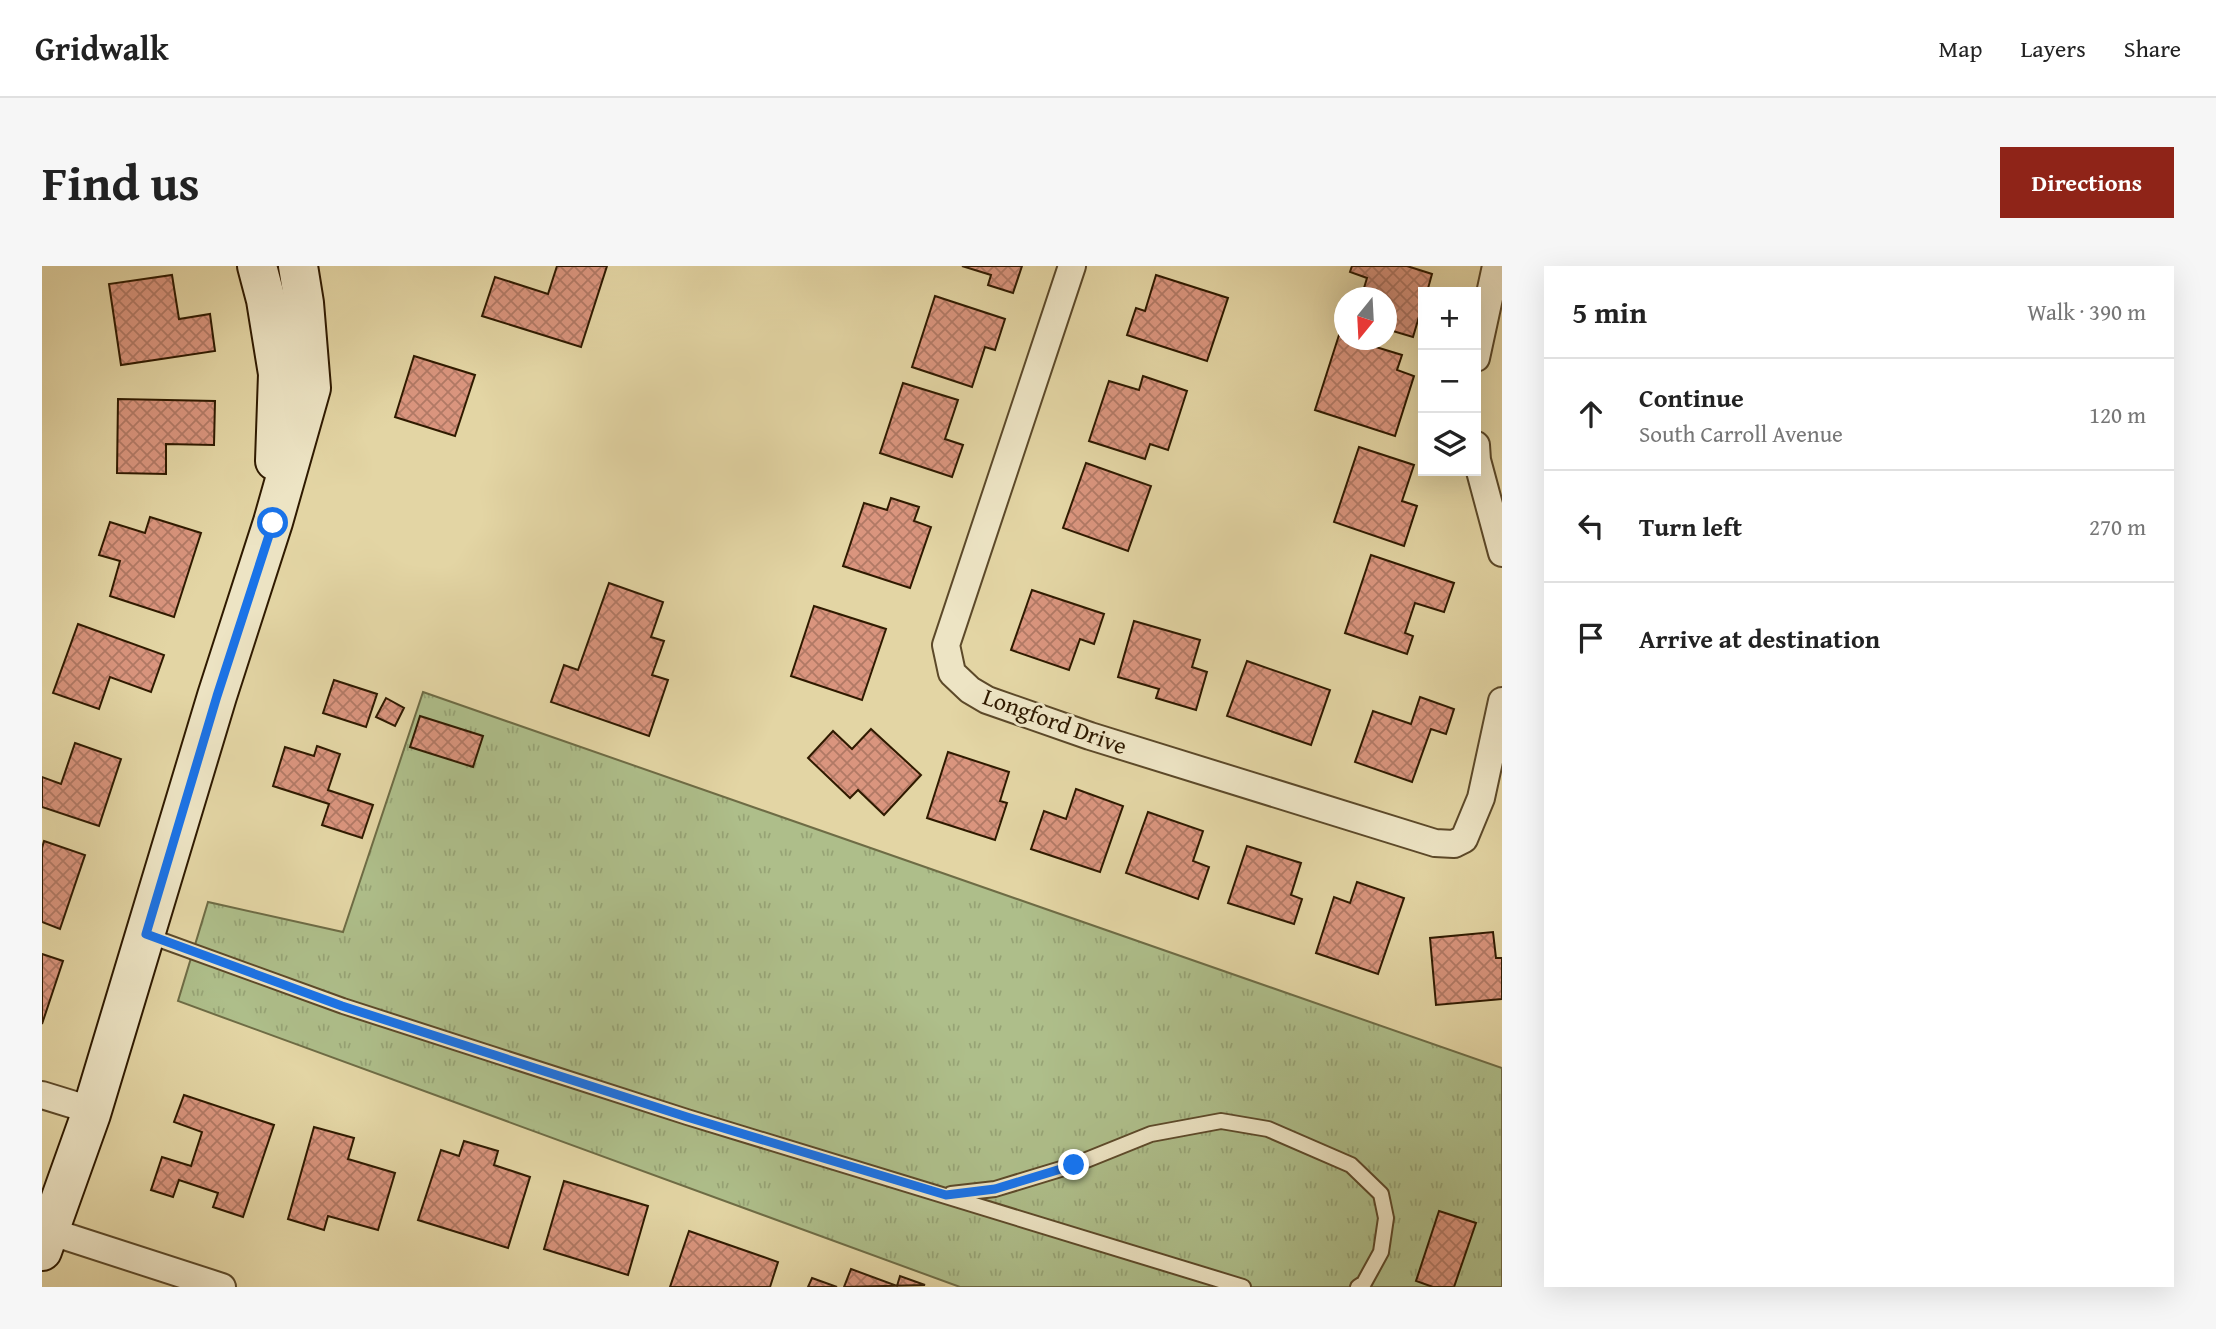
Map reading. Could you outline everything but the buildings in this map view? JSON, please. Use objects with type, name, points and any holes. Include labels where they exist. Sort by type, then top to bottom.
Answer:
[{"type":"main road","points":[[257,266],[266,300],[278,374],[273,523]]},
{"type":"main road","points":[[46,1241],[91,1114],[217,696],[273,523],[311,388],[298,266]]},
{"type":"street","name":"Longford Drive","points":[[1072,266],[946,645],[952,673],[970,690],[987,700],[1090,736],[1436,843],[1454,844],[1464,839],[1481,798],[1502,701]]},
{"type":"street","points":[[1478,350],[1496,266]]},
{"type":"street","points":[[1481,475],[1502,554]]},
{"type":"street","points":[[42,1095],[81,1107],[91,1114]]},
{"type":"street","points":[[46,1241],[222,1287]]},
{"type":"lane","points":[[146,934],[342,1006],[687,1117],[1243,1287]]},
{"type":"lane","points":[[946,1195],[995,1189],[1074,1165],[1151,1134],[1221,1121],[1268,1129],[1351,1165],[1381,1194],[1386,1218],[1381,1252],[1364,1283],[1358,1287]]},
{"type":"green space","points":[[423,692],[1502,1068],[1502,1287],[960,1287],[178,1001],[208,902],[343,932]]},
{"type":"route","points":[[273,523],[217,696],[146,934],[342,1006],[687,1117],[946,1195],[995,1189],[1074,1165]]}]
